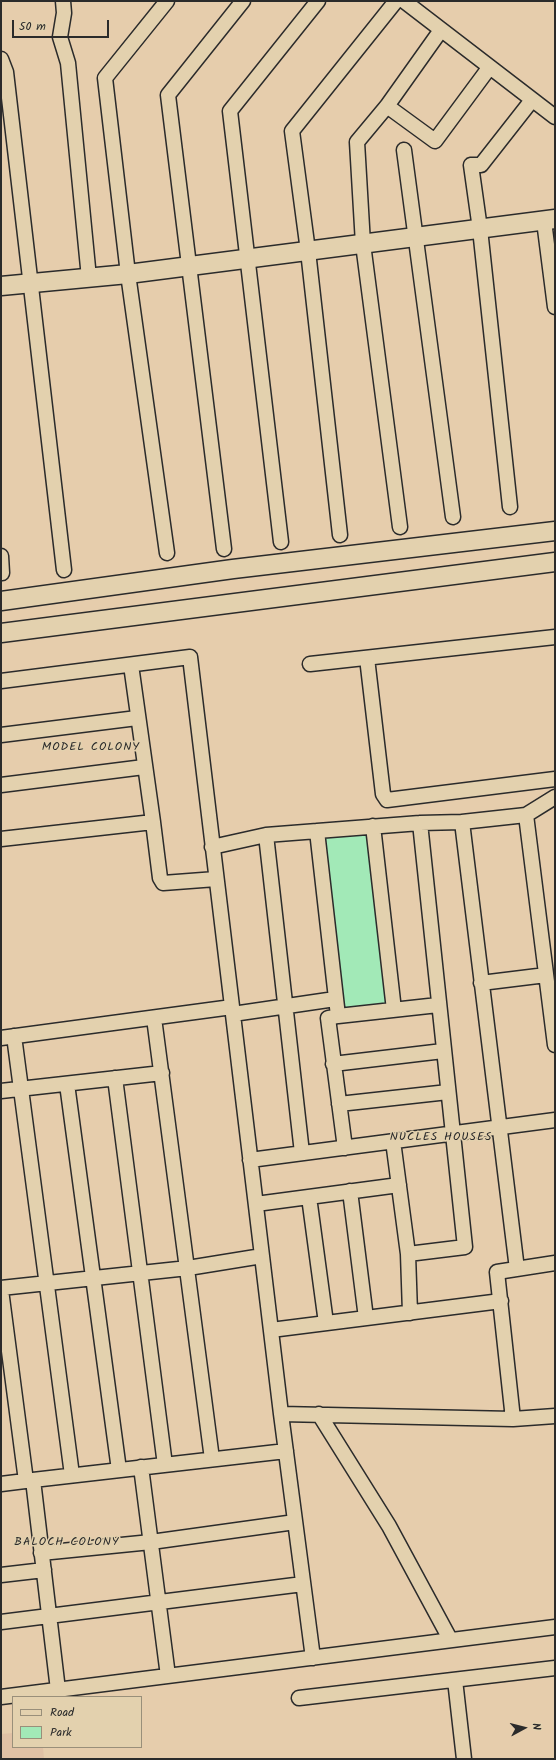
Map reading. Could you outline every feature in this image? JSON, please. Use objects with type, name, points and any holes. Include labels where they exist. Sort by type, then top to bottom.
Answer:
[{"type":"street","points":[[63,1],[64,13],[60,37],[68,64],[89,278]]},
{"type":"street","points":[[167,1],[105,78],[128,274],[167,553]]},
{"type":"street","points":[[224,549],[168,95],[243,1]]},
{"type":"street","points":[[281,542],[230,111],[318,1]]},
{"type":"street","points":[[340,535],[308,251],[292,131],[396,1]]},
{"type":"street","points":[[404,1],[489,68],[555,117]]},
{"type":"street","points":[[400,527],[363,244],[357,142],[387,106],[441,30]]},
{"type":"street","points":[[1,59],[6,72],[64,570]]},
{"type":"street","points":[[387,106],[434,141],[489,68]]},
{"type":"street","points":[[510,507],[480,229],[471,165],[482,165],[532,100]]},
{"type":"street","points":[[404,150],[417,237],[452,517]]},
{"type":"street","points":[[1,286],[128,274],[550,220],[555,307]]},
{"type":"street","points":[[1,601],[233,569],[555,531]]},
{"type":"street","points":[[1,556],[2,573]]},
{"type":"street","points":[[1,634],[555,562]]},
{"type":"street","points":[[310,664],[555,637]]},
{"type":"street","points":[[1,681],[190,657],[281,1414],[313,1658]]},
{"type":"street","points":[[367,658],[383,794],[387,800],[555,779]]},
{"type":"street","points":[[130,665],[160,878],[163,883],[216,879]]},
{"type":"street","points":[[1,735],[138,718]]},
{"type":"street","points":[[1,785],[144,767]]},
{"type":"street","points":[[212,847],[266,836],[373,826],[462,822],[526,815],[555,797]]},
{"type":"street","points":[[526,815],[555,1044]]},
{"type":"street","points":[[1,839],[153,822]]},
{"type":"street","points":[[462,822],[516,1269]]},
{"type":"street","points":[[408,1254],[465,1247],[454,1134],[438,1005],[420,823]]},
{"type":"street","points":[[373,826],[394,1010]]},
{"type":"street","points":[[317,831],[338,1016]]},
{"type":"street","points":[[266,836],[284,1006],[302,1153]]},
{"type":"street","points":[[481,983],[546,975]]},
{"type":"street","points":[[72,1476],[46,1284],[22,1088],[7,1037],[154,1018],[284,1006],[335,999]]},
{"type":"street","points":[[345,1148],[328,1018],[438,1005]]},
{"type":"street","points":[[154,1018],[212,1459]]},
{"type":"street","points":[[334,1064],[443,1051]]},
{"type":"street","points":[[1,1091],[162,1072]]},
{"type":"street","points":[[115,1078],[165,1465]]},
{"type":"street","points":[[68,1084],[119,1470]]},
{"type":"street","points":[[339,1104],[448,1092]]},
{"type":"street","points":[[250,1160],[555,1120]]},
{"type":"street","points":[[393,1142],[408,1254],[410,1312]]},
{"type":"street","points":[[256,1204],[399,1185]]},
{"type":"street","points":[[350,1191],[366,1318]]},
{"type":"street","points":[[309,1197],[326,1323]]},
{"type":"street","points":[[58,1690],[42,1553],[29,1481],[1,1289],[141,1272],[188,1268],[262,1256]]},
{"type":"street","points":[[513,1419],[497,1272],[555,1263]]},
{"type":"street","points":[[271,1330],[500,1301]]},
{"type":"street","points":[[281,1414],[513,1419],[555,1416]]},
{"type":"street","points":[[319,1414],[388,1526],[450,1639]]},
{"type":"street","points":[[1,1484],[286,1451]]},
{"type":"street","points":[[141,1468],[168,1676]]},
{"type":"street","points":[[42,1553],[151,1542],[295,1522]]},
{"type":"street","points":[[1,1575],[44,1570]]},
{"type":"street","points":[[1,1622],[303,1584]]},
{"type":"street","points":[[1,1697],[313,1658],[450,1639],[555,1627]]},
{"type":"street","points":[[299,1698],[555,1668]]},
{"type":"street","points":[[455,1680],[464,1759]]},
{"type":"shaded area","points":[[12,1733],[12,1748],[43,1748],[44,1759],[1,1759],[1,1734]]},
{"type":"green space","points":[[367,831],[390,1006],[340,1013],[322,835]]},
{"type":"district","name":"MODEL COLONY","points":[[91,748]]},
{"type":"district","name":"NUCLES HOUSES","points":[[441,1138]]},
{"type":"district","name":"BALOCH COLONY","points":[[67,1543]]}]
